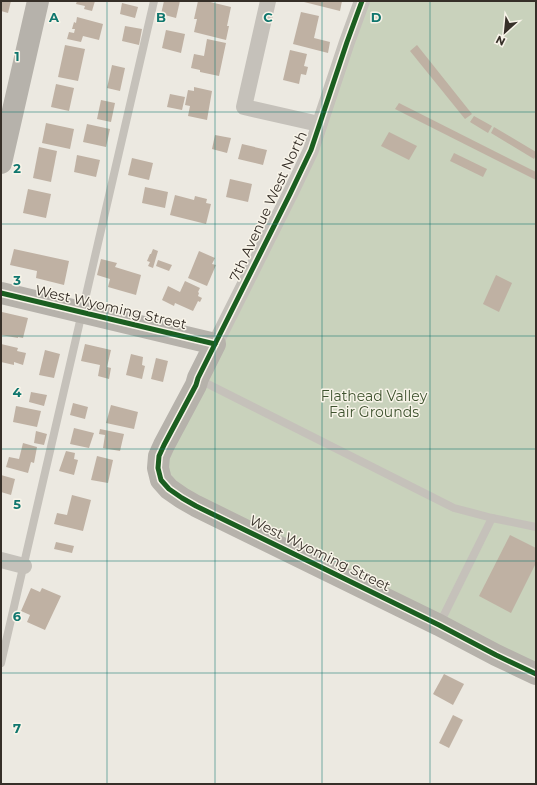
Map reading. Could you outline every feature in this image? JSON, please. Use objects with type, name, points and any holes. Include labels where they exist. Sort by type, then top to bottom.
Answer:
[{"type":"street","points":[[1,163],[38,1]]},
{"type":"street","points":[[268,1],[244,107],[319,124]]},
{"type":"street","name":"7th Avenue West North","points":[[180,414],[196,385],[198,378],[311,150],[362,1]]},
{"type":"street","name":"West Wyoming Street","points":[[1,293],[215,344]]},
{"type":"street","name":"West Wyoming Street","points":[[180,414],[159,456],[158,468],[161,480],[169,489],[196,506],[536,674]]},
{"type":"street","points":[[1,560],[24,566]]},
{"type":"lane","points":[[1,663],[154,1]]},
{"type":"lane","points":[[198,378],[454,508],[536,527]]},
{"type":"lane","points":[[439,625],[492,518]]},
{"type":"green space","name":"Flathead Valley Fair Grounds","points":[[369,1],[536,1],[536,668],[182,491],[164,465]]},
{"type":"building","points":[[1,1],[11,1],[8,13],[1,11]]},
{"type":"building","points":[[77,1],[95,1],[92,11],[84,9],[85,6],[76,4]]},
{"type":"building","points":[[164,1],[180,1],[176,18],[161,14]]},
{"type":"building","points":[[198,1],[206,1],[231,7],[226,40],[194,32],[197,19],[194,19]]},
{"type":"building","points":[[300,1],[342,1],[340,11]]},
{"type":"building","points":[[122,3],[138,7],[135,18],[120,14]]},
{"type":"building","points":[[301,12],[319,16],[314,38],[330,42],[328,53],[293,44]]},
{"type":"building","points":[[77,17],[103,24],[99,40],[83,36],[81,42],[67,39],[69,32],[74,33],[75,29],[72,29],[74,22],[76,23]]},
{"type":"building","points":[[125,26],[142,29],[139,45],[122,41]]},
{"type":"building","points":[[166,30],[185,34],[181,53],[162,48]]},
{"type":"building","points":[[207,39],[226,43],[219,76],[200,72],[200,70],[191,68],[194,54],[204,56]]},
{"type":"building","points":[[65,45],[85,49],[78,81],[58,77]]},
{"type":"building","points":[[417,45],[472,114],[465,119],[410,51]]},
{"type":"building","points":[[290,50],[307,54],[304,66],[308,67],[306,75],[301,74],[299,84],[283,80]]},
{"type":"building","points":[[112,65],[125,68],[120,91],[107,88]]},
{"type":"building","points":[[56,84],[74,88],[69,111],[51,107]]},
{"type":"building","points":[[194,87],[212,91],[207,120],[188,116],[190,106],[185,105],[188,90],[194,91]]},
{"type":"building","points":[[170,94],[185,97],[182,110],[167,107]]},
{"type":"building","points":[[101,100],[115,103],[111,122],[97,119]]},
{"type":"building","points":[[399,103],[536,172],[536,180],[395,109]]},
{"type":"building","points":[[474,116],[492,126],[488,133],[470,122]]},
{"type":"building","points":[[46,123],[74,129],[70,149],[42,143]]},
{"type":"building","points":[[87,124],[110,129],[106,147],[83,142]]},
{"type":"building","points":[[494,127],[536,152],[534,159],[491,133]]},
{"type":"building","points":[[389,132],[417,146],[409,160],[381,146]]},
{"type":"building","points":[[215,135],[231,138],[227,153],[212,149]]},
{"type":"building","points":[[242,144],[267,150],[263,165],[238,159]]},
{"type":"building","points":[[39,147],[57,151],[51,182],[33,178]]},
{"type":"building","points":[[454,153],[487,169],[483,177],[450,161]]},
{"type":"building","points":[[77,155],[100,160],[96,177],[74,172]]},
{"type":"building","points":[[132,158],[153,163],[149,180],[128,175]]},
{"type":"building","points":[[230,179],[252,184],[248,202],[226,197]]},
{"type":"building","points":[[145,187],[168,192],[165,208],[142,203]]},
{"type":"building","points":[[28,189],[51,194],[46,218],[23,213]]},
{"type":"building","points":[[175,195],[194,200],[195,196],[207,199],[206,203],[211,204],[206,224],[170,215]]},
{"type":"building","points":[[14,249],[69,261],[64,285],[36,278],[37,271],[10,265]]},
{"type":"building","points":[[153,249],[158,251],[153,268],[148,266],[150,262],[147,261]]},
{"type":"building","points":[[199,251],[215,258],[212,264],[216,265],[207,286],[188,278]]},
{"type":"building","points":[[101,259],[117,263],[115,267],[141,275],[136,295],[108,287],[110,279],[97,275]]},
{"type":"building","points":[[158,260],[172,265],[169,271],[156,266]]},
{"type":"building","points":[[496,275],[512,283],[499,312],[483,304]]},
{"type":"building","points":[[185,281],[200,288],[198,296],[202,298],[200,302],[198,301],[193,311],[175,303],[174,306],[162,300],[168,286],[180,292]]},
{"type":"building","points":[[2,312],[28,318],[23,338],[1,335]]},
{"type":"building","points":[[1,344],[18,348],[17,351],[26,353],[23,365],[14,362],[14,365],[1,362]]},
{"type":"building","points":[[85,344],[111,350],[107,367],[111,368],[109,379],[98,376],[100,365],[81,361]]},
{"type":"building","points":[[45,350],[60,354],[54,378],[39,375]]},
{"type":"building","points":[[131,354],[143,357],[142,365],[145,366],[142,379],[126,375]]},
{"type":"building","points":[[156,358],[168,361],[163,382],[151,379]]},
{"type":"building","points":[[31,392],[47,395],[44,406],[29,402]]},
{"type":"building","points":[[73,403],[88,407],[85,419],[70,415]]},
{"type":"building","points":[[111,405],[138,412],[134,429],[106,423]]},
{"type":"building","points":[[16,406],[41,411],[37,427],[13,422]]},
{"type":"building","points":[[74,428],[94,433],[89,448],[70,444]]},
{"type":"building","points":[[100,429],[124,434],[120,451],[103,448],[105,435],[99,434]]},
{"type":"building","points":[[36,431],[47,434],[44,445],[34,443]]},
{"type":"building","points":[[23,443],[37,447],[34,463],[31,462],[28,473],[6,467],[9,457],[19,459]]},
{"type":"building","points":[[66,451],[75,453],[74,459],[78,460],[74,475],[59,471]]},
{"type":"building","points":[[97,456],[113,460],[108,483],[91,480]]},
{"type":"building","points":[[1,475],[15,479],[11,495],[1,492]]},
{"type":"building","points":[[72,495],[91,500],[83,531],[54,524],[57,513],[67,515]]},
{"type":"building","points":[[510,535],[536,548],[536,563],[511,613],[479,596]]},
{"type":"building","points":[[56,542],[74,546],[72,553],[54,549]]},
{"type":"building","points":[[31,588],[40,592],[42,588],[61,596],[45,630],[27,622],[30,615],[21,611]]},
{"type":"building","points":[[444,674],[464,684],[453,705],[433,694]]},
{"type":"building","points":[[453,715],[463,720],[449,748],[439,743]]},
{"type":"cycle path","points":[[362,1],[311,150],[198,378],[196,385],[159,456],[158,468],[161,480],[169,489],[196,506],[536,674]]},
{"type":"cycle path","points":[[1,293],[215,344]]}]
